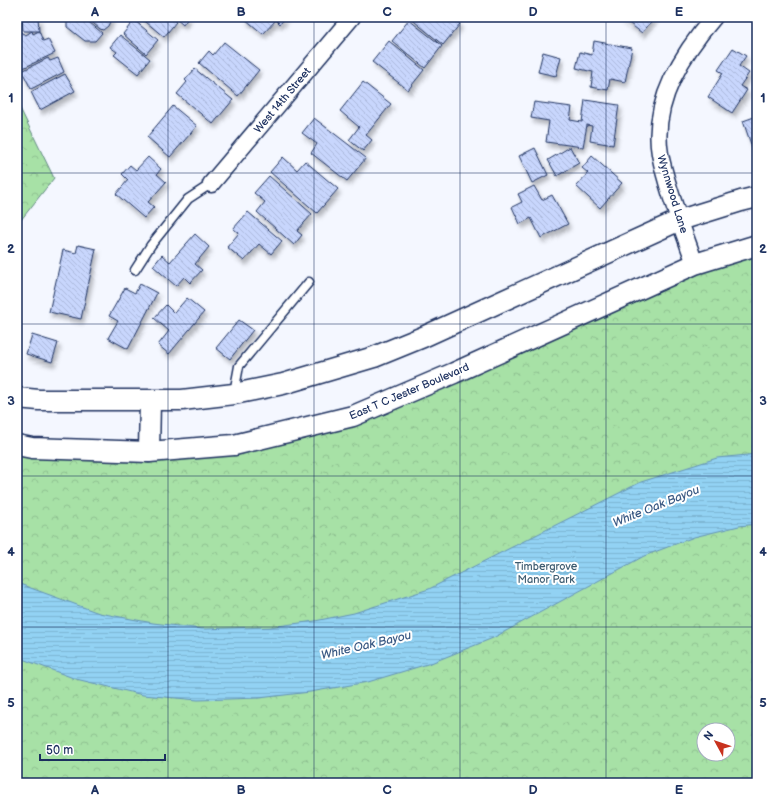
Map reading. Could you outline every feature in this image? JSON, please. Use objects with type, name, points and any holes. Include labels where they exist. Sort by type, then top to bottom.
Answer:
[{"type":"street","name":"West 14th Street","points":[[211,184],[352,17]]},
{"type":"street","name":"Wynnwood Lane","points":[[695,264],[668,186],[660,153],[659,128],[663,104],[676,69],[700,34],[714,17]]},
{"type":"street","points":[[17,398],[39,400],[182,400],[234,394],[283,384],[374,357],[423,337],[680,220],[757,197]]},
{"type":"street","name":"East T C Jester Boulevard","points":[[17,445],[32,448],[149,452],[234,445],[353,416],[454,373],[695,264],[757,245]]},
{"type":"street","points":[[149,452],[150,400]]},
{"type":"lane","points":[[135,270],[151,245],[188,199],[211,184]]},
{"type":"lane","points":[[234,394],[239,366],[309,282]]},
{"type":"green space","points":[[17,102],[54,178],[17,225]]},
{"type":"green space","name":"Timbergrove Manor Park","points":[[757,254],[757,783],[17,783],[17,452],[264,447],[334,430],[693,275]]},
{"type":"water","name":"White Oak Bayou","points":[[757,454],[757,524],[739,526],[694,537],[644,556],[493,638],[431,663],[368,682],[310,692],[259,698],[198,700],[143,695],[76,679],[17,657],[17,583],[99,613],[153,623],[202,629],[270,627],[315,621],[354,613],[429,589],[641,482],[717,458]]},
{"type":"building","points":[[22,17],[38,17],[39,31],[23,31]]},
{"type":"building","points":[[67,17],[83,17],[102,33],[95,41],[85,41],[67,27]]},
{"type":"building","points":[[86,17],[112,17],[108,26],[103,30]]},
{"type":"building","points":[[140,17],[170,17],[176,22],[164,37]]},
{"type":"building","points":[[174,17],[189,17],[183,25]]},
{"type":"building","points":[[247,17],[286,17],[280,24],[276,20],[263,34],[245,19]]},
{"type":"building","points":[[409,17],[451,17],[460,24],[443,45]]},
{"type":"building","points":[[621,17],[655,17],[642,33]]},
{"type":"building","points":[[134,20],[158,40],[146,54],[123,34]]},
{"type":"building","points":[[409,20],[442,46],[425,68],[392,41]]},
{"type":"building","points":[[32,31],[33,34],[39,31],[43,41],[48,39],[55,53],[21,69],[17,62],[17,34],[20,32],[26,35]]},
{"type":"building","points":[[120,35],[150,59],[138,74],[114,55],[117,52],[110,47]]},
{"type":"building","points":[[389,41],[424,70],[408,90],[372,62]]},
{"type":"building","points":[[594,41],[632,48],[625,82],[610,79],[608,90],[591,87],[593,72],[576,68],[580,52],[592,55]]},
{"type":"building","points":[[224,42],[259,70],[238,96],[199,63],[209,51],[213,55]]},
{"type":"building","points":[[733,48],[746,56],[739,66],[749,73],[740,86],[747,90],[732,113],[708,97],[723,73],[718,70]]},
{"type":"building","points":[[543,52],[561,57],[556,76],[538,72]]},
{"type":"building","points":[[48,58],[50,61],[58,58],[64,72],[31,89],[22,71]]},
{"type":"building","points":[[195,69],[233,100],[213,124],[177,94],[187,82],[185,80]]},
{"type":"building","points":[[65,74],[75,91],[40,110],[31,92]]},
{"type":"building","points":[[363,82],[391,104],[366,135],[372,140],[363,151],[349,140],[359,127],[340,111]]},
{"type":"building","points":[[585,100],[619,105],[613,145],[590,141],[592,126],[587,125],[583,147],[546,142],[549,121],[531,118],[534,102],[572,107],[570,120],[582,122]]},
{"type":"building","points":[[173,106],[197,126],[170,157],[147,137]]},
{"type":"building","points":[[757,116],[757,155],[755,156],[743,121]]},
{"type":"building","points":[[314,118],[366,158],[347,181],[311,153],[317,144],[302,133]]},
{"type":"building","points":[[570,147],[579,163],[557,176],[548,160]]},
{"type":"building","points":[[535,148],[548,175],[532,183],[519,156]]},
{"type":"building","points":[[592,156],[622,183],[600,208],[576,186],[588,173],[582,168]]},
{"type":"building","points":[[148,157],[161,169],[157,174],[166,182],[148,202],[154,207],[144,218],[116,194],[128,180],[122,174],[130,165],[136,170]]},
{"type":"building","points":[[283,157],[297,170],[305,161],[338,189],[317,213],[270,172]]},
{"type":"building","points":[[269,176],[312,214],[297,231],[302,235],[294,245],[257,212],[265,202],[254,193]]},
{"type":"building","points":[[534,186],[542,200],[552,195],[568,224],[541,238],[531,218],[520,224],[512,207],[522,202],[518,194]]},
{"type":"building","points":[[248,212],[282,241],[271,254],[259,244],[244,261],[227,247],[239,233],[233,229]]},
{"type":"building","points":[[195,234],[209,247],[195,264],[202,270],[190,283],[184,277],[176,286],[153,266],[162,255],[170,262]]},
{"type":"building","points":[[78,245],[96,249],[81,319],[49,312],[63,250],[76,253]]},
{"type":"building","points":[[140,284],[157,293],[128,349],[108,338],[118,321],[109,316],[125,288],[135,293]]},
{"type":"building","points":[[187,298],[204,312],[169,354],[158,345],[169,331],[154,318],[166,305],[174,313]]},
{"type":"building","points":[[239,320],[253,330],[230,359],[216,348]]},
{"type":"building","points":[[32,335],[58,343],[52,362],[26,354]]}]
